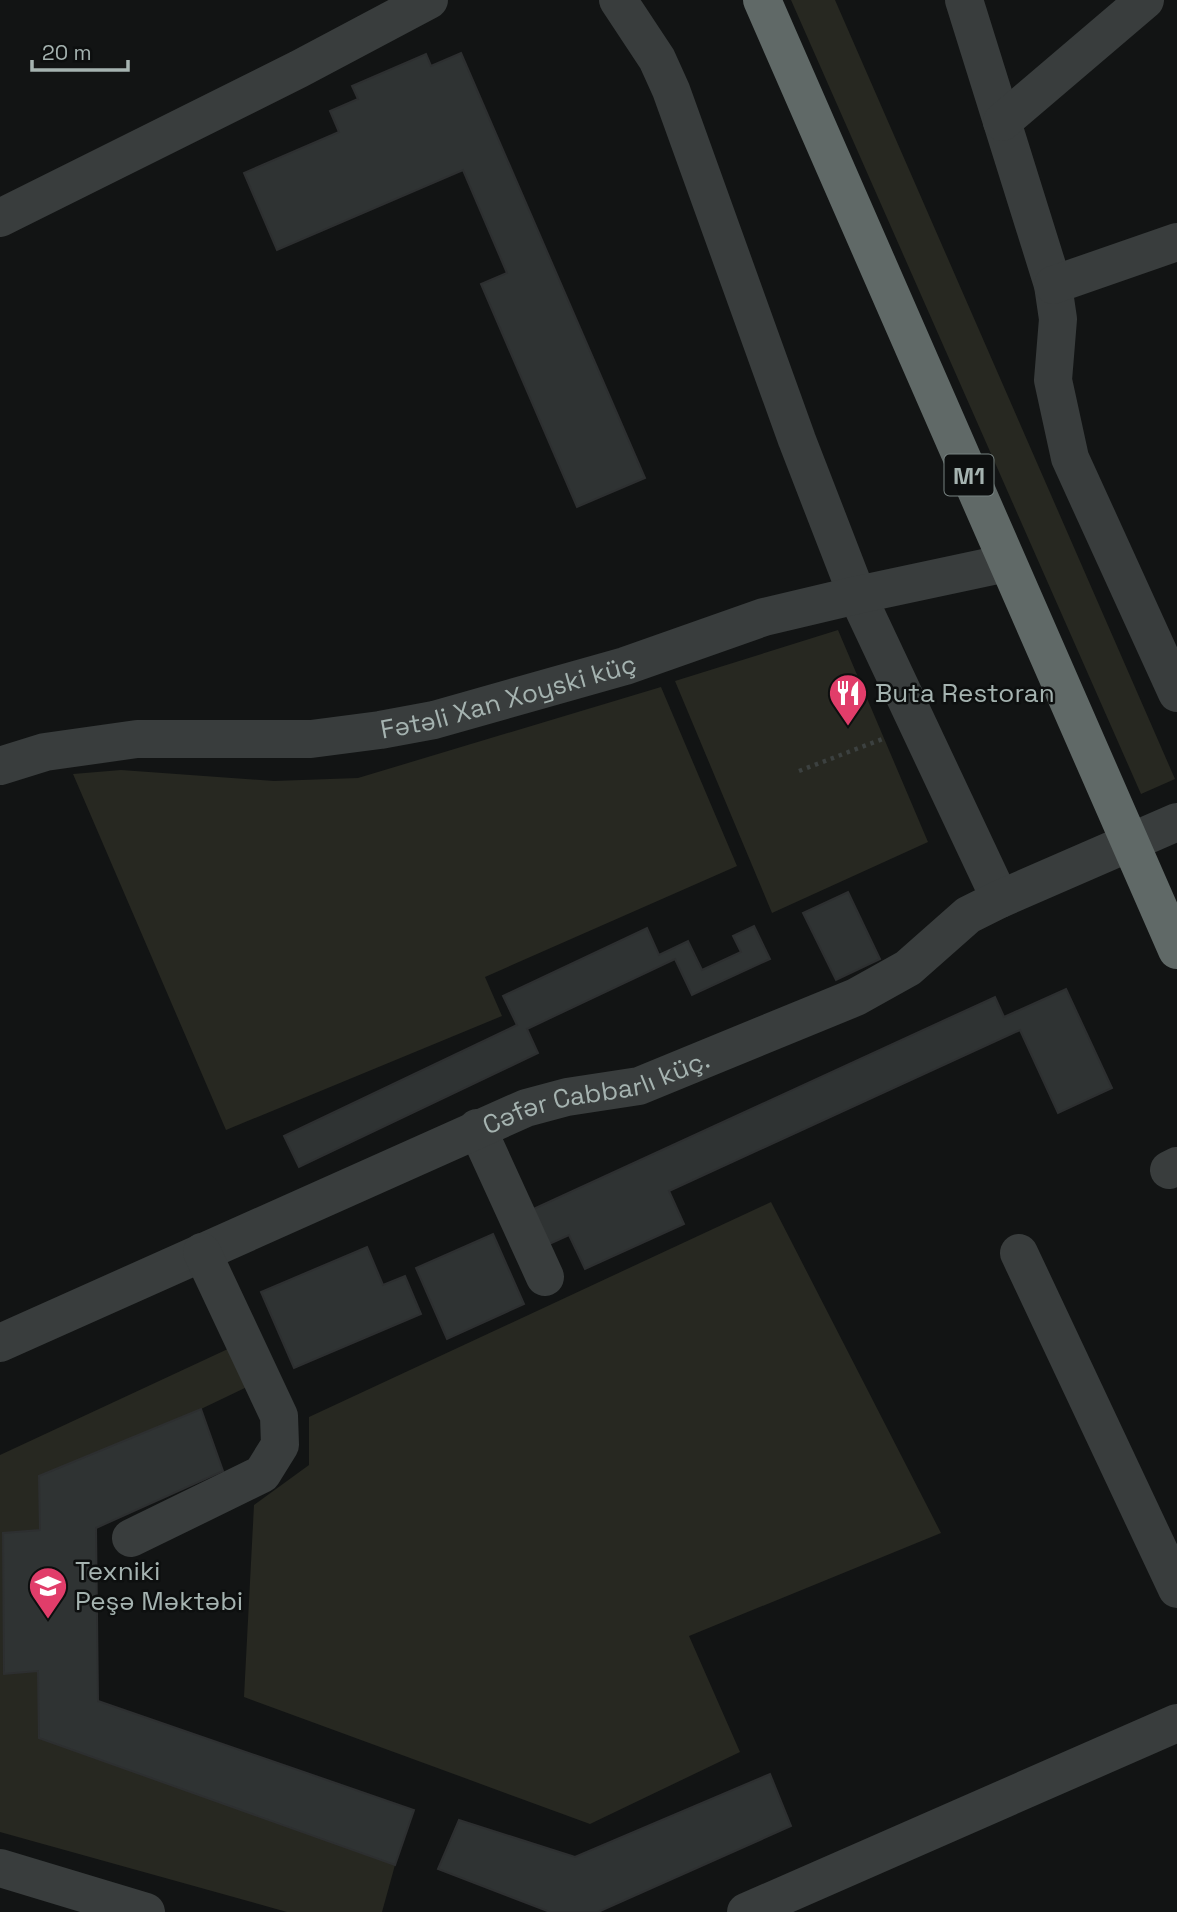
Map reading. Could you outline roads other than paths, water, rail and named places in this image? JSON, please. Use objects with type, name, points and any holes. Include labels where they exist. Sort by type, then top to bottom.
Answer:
[{"type":"highway","name":"M1","points":[[762,0],[1177,950]]},
{"type":"street","points":[[0,218],[299,69],[429,0]]},
{"type":"street","points":[[618,0],[657,60],[671,90],[797,440],[857,595],[1000,899]]},
{"type":"street","points":[[964,0],[1053,285],[1058,320],[1052,380],[1070,458],[1177,693]]},
{"type":"street","points":[[1002,122],[1145,0]]},
{"type":"street","points":[[1053,285],[1177,242]]},
{"type":"street","name":"Fətəli Xan Xoyski küç","points":[[0,766],[45,752],[137,739],[311,739],[394,728],[433,720],[613,670],[764,617],[1007,563]]},
{"type":"street","name":"Cəfər Cabbarlı küç.","points":[[0,1343],[526,1108],[567,1097],[639,1086],[856,997],[908,968],[951,927],[968,915],[1177,822]]},
{"type":"street","points":[[477,1128],[545,1277]]},
{"type":"street","points":[[131,1538],[261,1474],[280,1445],[279,1416],[202,1252]]},
{"type":"street","points":[[1019,1253],[1177,1589]]},
{"type":"street","points":[[746,1912],[1177,1723]]},
{"type":"street","points":[[0,1868],[146,1912]]},
{"type":"place","name":"Buta Restoran","points":[[848,727]]},
{"type":"place","name":"Texniki Peşə Məktəbi","points":[[48,1620]]}]
